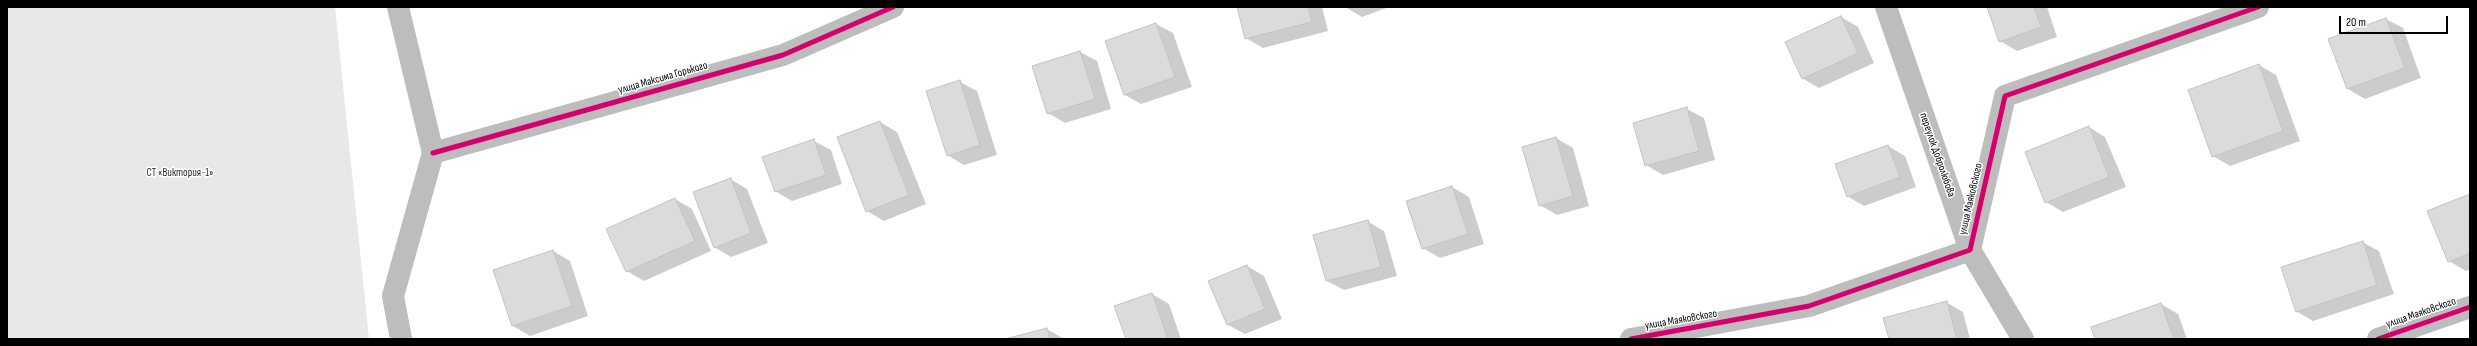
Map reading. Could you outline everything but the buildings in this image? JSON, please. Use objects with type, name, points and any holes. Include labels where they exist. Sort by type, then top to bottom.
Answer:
[{"type":"street","points":[[398,7],[433,153],[393,296],[401,339]]},
{"type":"street","name":"улица Максима Горького","points":[[433,153],[783,55],[894,7]]},
{"type":"street","name":"переулок Добролюбова","points":[[1886,7],[1970,250],[2023,339]]},
{"type":"street","name":"улица Маяковского","points":[[1631,339],[1809,306],[1970,250],[2005,96],[2258,7]]},
{"type":"street","name":"улица Маяковского","points":[[2378,339],[2470,307]]},
{"type":"green space","name":"СТ «Виктория-1»","points":[[7,7],[335,7],[369,339],[7,339]]},
{"type":"cycle path","points":[[433,153],[783,55],[893,7]]},
{"type":"cycle path","points":[[1631,339],[1809,306],[1970,250],[2005,96],[2258,7]]},
{"type":"cycle path","points":[[2378,339],[2470,307]]}]
